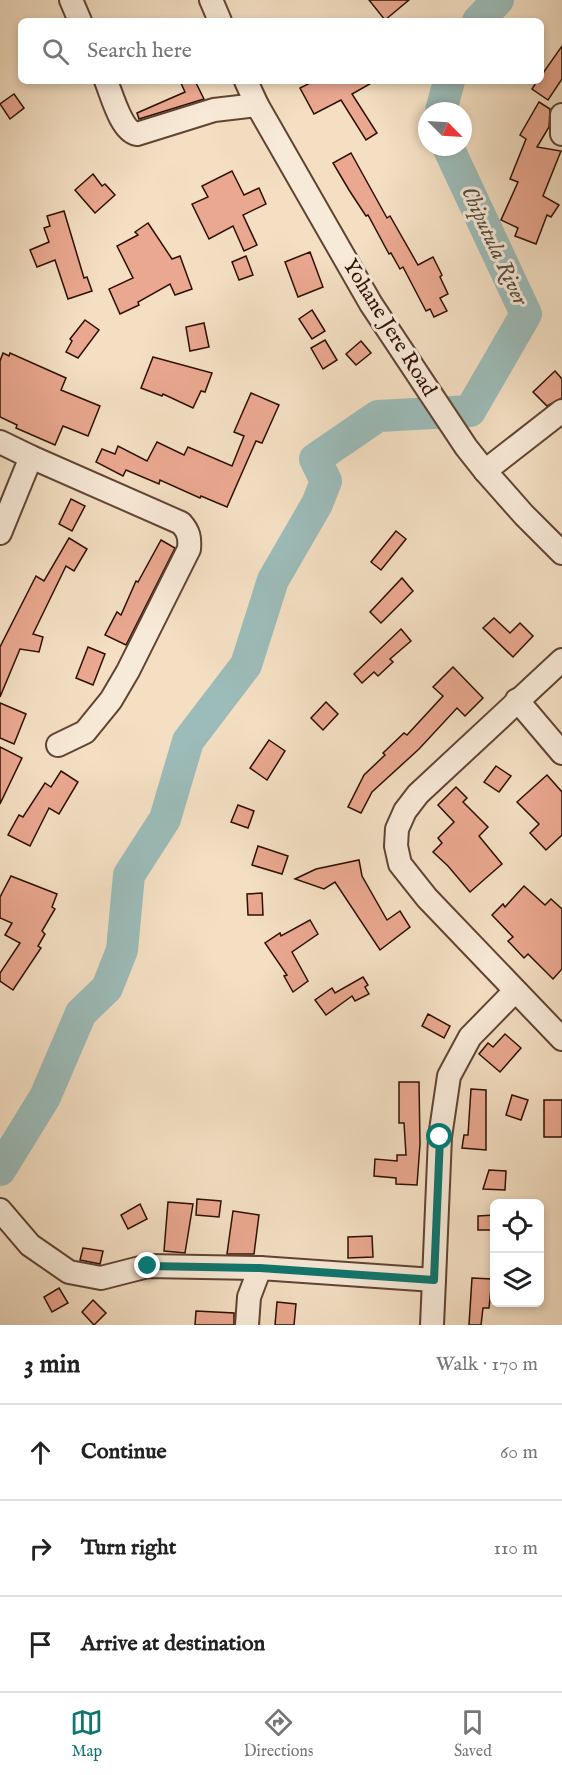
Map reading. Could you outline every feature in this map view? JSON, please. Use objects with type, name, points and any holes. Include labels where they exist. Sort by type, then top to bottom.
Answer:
[{"type":"street","points":[[71,0],[79,18]]},
{"type":"street","points":[[211,0],[219,18]]},
{"type":"street","points":[[106,84],[126,128],[137,134],[214,110],[257,105]]},
{"type":"street","name":"Yohane Jere Road","points":[[247,84],[257,105],[370,304],[485,471],[562,553]]},
{"type":"street","points":[[562,116],[562,134]]},
{"type":"street","points":[[485,471],[562,411]]},
{"type":"street","points":[[0,442],[181,524],[187,529],[190,538],[189,549],[111,700],[85,732],[57,745]]},
{"type":"street","points":[[0,533],[32,457]]},
{"type":"street","points":[[562,660],[418,794],[405,811],[397,829],[396,846],[400,864],[427,898],[562,1040]]},
{"type":"street","points":[[517,700],[562,753]]},
{"type":"street","points":[[432,1325],[440,1137],[449,1076],[470,1037],[515,991]]},
{"type":"street","points":[[0,1210],[30,1245],[69,1272],[100,1278],[148,1266],[260,1268],[434,1280]]},
{"type":"street","points":[[247,1325],[249,1297],[260,1268]]},
{"type":"building","points":[[369,0],[409,0],[387,18],[383,18]]},
{"type":"building","points":[[562,46],[562,79],[548,100],[532,89],[535,84],[544,84],[544,72]]},
{"type":"building","points":[[181,84],[196,84],[204,99],[139,119],[137,113],[185,92]]},
{"type":"building","points":[[308,84],[370,84],[352,94],[377,133],[366,140],[341,100],[314,114],[300,88]]},
{"type":"building","points":[[14,94],[24,108],[10,119],[0,104]]},
{"type":"building","points":[[539,102],[550,109],[549,127],[537,147],[561,151],[543,196],[559,205],[551,217],[547,215],[536,244],[515,236],[518,228],[501,220],[518,182],[510,179],[526,139],[520,135]]},
{"type":"building","points":[[351,153],[387,218],[390,216],[418,265],[433,257],[448,294],[440,298],[447,311],[434,317],[430,309],[426,311],[403,267],[400,269],[391,253],[389,254],[368,215],[366,216],[349,190],[333,163]]},
{"type":"building","points":[[232,171],[244,195],[259,188],[266,204],[243,215],[257,245],[244,251],[233,226],[209,239],[192,204],[208,197],[202,186]]},
{"type":"building","points":[[93,174],[102,186],[105,184],[115,195],[95,213],[75,190]]},
{"type":"building","points":[[64,211],[84,278],[87,277],[92,291],[68,299],[55,260],[37,267],[30,250],[49,242],[44,228],[50,226],[47,216]]},
{"type":"building","points":[[148,223],[172,259],[180,256],[192,289],[175,295],[170,284],[138,302],[139,305],[120,314],[109,289],[133,278],[117,246],[138,235],[135,232]]},
{"type":"building","points":[[310,252],[323,287],[298,297],[285,262]]},
{"type":"building","points":[[246,256],[253,275],[239,280],[232,262]]},
{"type":"building","points":[[312,310],[325,331],[312,339],[299,319]]},
{"type":"building","points":[[85,320],[99,330],[78,358],[66,352],[72,341],[70,339]]},
{"type":"building","points":[[204,323],[209,347],[190,351],[186,327]]},
{"type":"building","points":[[325,340],[337,360],[323,369],[311,348]]},
{"type":"building","points":[[361,341],[371,353],[356,365],[346,354]]},
{"type":"building","points":[[3,353],[9,356],[10,353],[66,378],[61,390],[100,406],[88,436],[63,426],[55,445],[16,428],[17,425],[0,417],[0,361]]},
{"type":"building","points":[[153,357],[212,373],[205,392],[201,391],[193,408],[163,394],[162,396],[141,388]]},
{"type":"building","points":[[555,371],[562,379],[562,398],[547,406],[533,392]]},
{"type":"building","points":[[251,393],[279,405],[262,443],[256,441],[227,507],[160,480],[159,484],[126,470],[123,476],[96,462],[102,449],[115,454],[118,446],[147,461],[157,442],[184,455],[188,447],[232,466],[244,436],[234,432]]},
{"type":"building","points":[[71,499],[85,506],[72,531],[59,524]]},
{"type":"building","points":[[396,531],[406,539],[381,570],[371,562]]},
{"type":"building","points":[[69,538],[87,549],[74,571],[66,566],[33,634],[43,637],[39,652],[20,649],[0,697],[0,647],[36,576],[44,581]]},
{"type":"building","points":[[161,540],[175,548],[126,645],[105,635],[117,612],[121,615],[136,581],[138,582]]},
{"type":"building","points":[[402,578],[413,591],[381,623],[370,612]]},
{"type":"building","points":[[494,618],[510,633],[520,623],[533,636],[513,657],[483,628]]},
{"type":"building","points":[[401,629],[411,641],[390,659],[393,662],[378,676],[374,672],[362,683],[354,674]]},
{"type":"building","points":[[88,647],[105,654],[93,685],[76,678]]},
{"type":"building","points":[[453,667],[483,698],[465,716],[457,708],[419,749],[372,792],[361,813],[348,807],[364,775],[404,733],[407,735],[443,696],[433,687]]},
{"type":"building","points":[[326,702],[338,714],[323,730],[311,718]]},
{"type":"building","points":[[0,703],[26,714],[14,744],[0,738]]},
{"type":"building","points":[[269,740],[285,751],[267,780],[250,768]]},
{"type":"building","points":[[0,747],[22,758],[0,804]]},
{"type":"building","points":[[496,766],[511,776],[499,792],[484,782]]},
{"type":"building","points":[[61,771],[78,782],[59,814],[49,808],[30,846],[8,835],[19,815],[23,817],[45,783],[51,787]]},
{"type":"building","points":[[547,775],[562,792],[562,835],[546,850],[530,833],[539,824],[517,802]]},
{"type":"building","points":[[456,787],[467,798],[463,802],[488,827],[479,836],[502,864],[470,892],[433,852],[442,843],[438,838],[454,822],[438,805]]},
{"type":"building","points":[[238,805],[254,811],[248,828],[231,822]]},
{"type":"building","points":[[258,846],[288,856],[282,874],[252,865]]},
{"type":"building","points":[[359,860],[362,876],[387,920],[400,911],[410,927],[380,950],[335,882],[324,889],[295,879],[316,869]]},
{"type":"building","points":[[11,876],[57,894],[52,907],[55,909],[42,931],[45,934],[38,946],[41,948],[13,990],[0,981],[0,973],[20,943],[5,935],[12,923],[0,918],[0,897]]},
{"type":"building","points":[[524,886],[545,905],[551,899],[562,909],[562,969],[553,979],[528,954],[524,958],[508,941],[513,937],[492,915],[503,904],[505,907]]},
{"type":"building","points":[[262,893],[263,915],[248,915],[247,894]]},
{"type":"building","points":[[310,920],[318,934],[292,952],[308,981],[293,992],[284,976],[287,975],[265,943],[280,933],[281,936]]},
{"type":"building","points":[[363,977],[368,985],[365,987],[369,994],[355,1001],[352,996],[326,1015],[315,1000],[332,988],[335,993]]},
{"type":"building","points":[[428,1014],[450,1026],[444,1038],[422,1026]]},
{"type":"building","points":[[505,1034],[521,1048],[500,1072],[479,1054],[488,1043],[493,1047]]},
{"type":"building","points":[[399,1082],[419,1082],[420,1144],[417,1185],[396,1184],[396,1178],[374,1176],[375,1159],[397,1161],[397,1155],[406,1155],[404,1123],[399,1123]]},
{"type":"building","points":[[471,1089],[486,1090],[486,1150],[462,1148],[464,1135],[468,1135]]},
{"type":"building","points":[[512,1095],[528,1100],[521,1120],[506,1115]]},
{"type":"building","points":[[544,1100],[562,1100],[562,1137],[544,1137]]},
{"type":"building","points":[[489,1170],[506,1171],[505,1190],[483,1189]]},
{"type":"building","points":[[197,1199],[221,1201],[219,1217],[196,1215]]},
{"type":"building","points":[[168,1202],[193,1204],[185,1253],[164,1251]]},
{"type":"building","points":[[140,1204],[147,1219],[128,1229],[121,1215]]},
{"type":"building","points":[[233,1211],[259,1215],[254,1254],[227,1254]]},
{"type":"building","points":[[490,1215],[490,1230],[478,1230],[478,1216]]},
{"type":"building","points":[[372,1236],[373,1257],[348,1258],[348,1237]]},
{"type":"building","points":[[83,1248],[103,1251],[100,1264],[80,1260]]},
{"type":"building","points":[[472,1278],[490,1279],[489,1308],[483,1308],[481,1325],[469,1325]]},
{"type":"building","points":[[59,1288],[68,1303],[52,1312],[44,1297]]},
{"type":"building","points":[[93,1300],[106,1313],[94,1325],[82,1312]]},
{"type":"building","points":[[277,1302],[296,1304],[294,1325],[275,1325]]},
{"type":"building","points":[[196,1311],[234,1313],[234,1325],[195,1325]]},
{"type":"waterway","name":"Chiputula River","points":[[481,18],[498,0]]},
{"type":"waterway","name":"Chiputula River","points":[[443,102],[448,84]]},
{"type":"waterway","name":"Chiputula River","points":[[0,1170],[45,1097],[81,1013],[107,988],[122,950],[129,875],[165,819],[188,741],[246,665],[273,580],[317,504],[326,481],[315,459],[378,416],[470,411],[526,314],[452,156]]},
{"type":"route","points":[[148,1266],[260,1268],[434,1280],[440,1137]]}]
